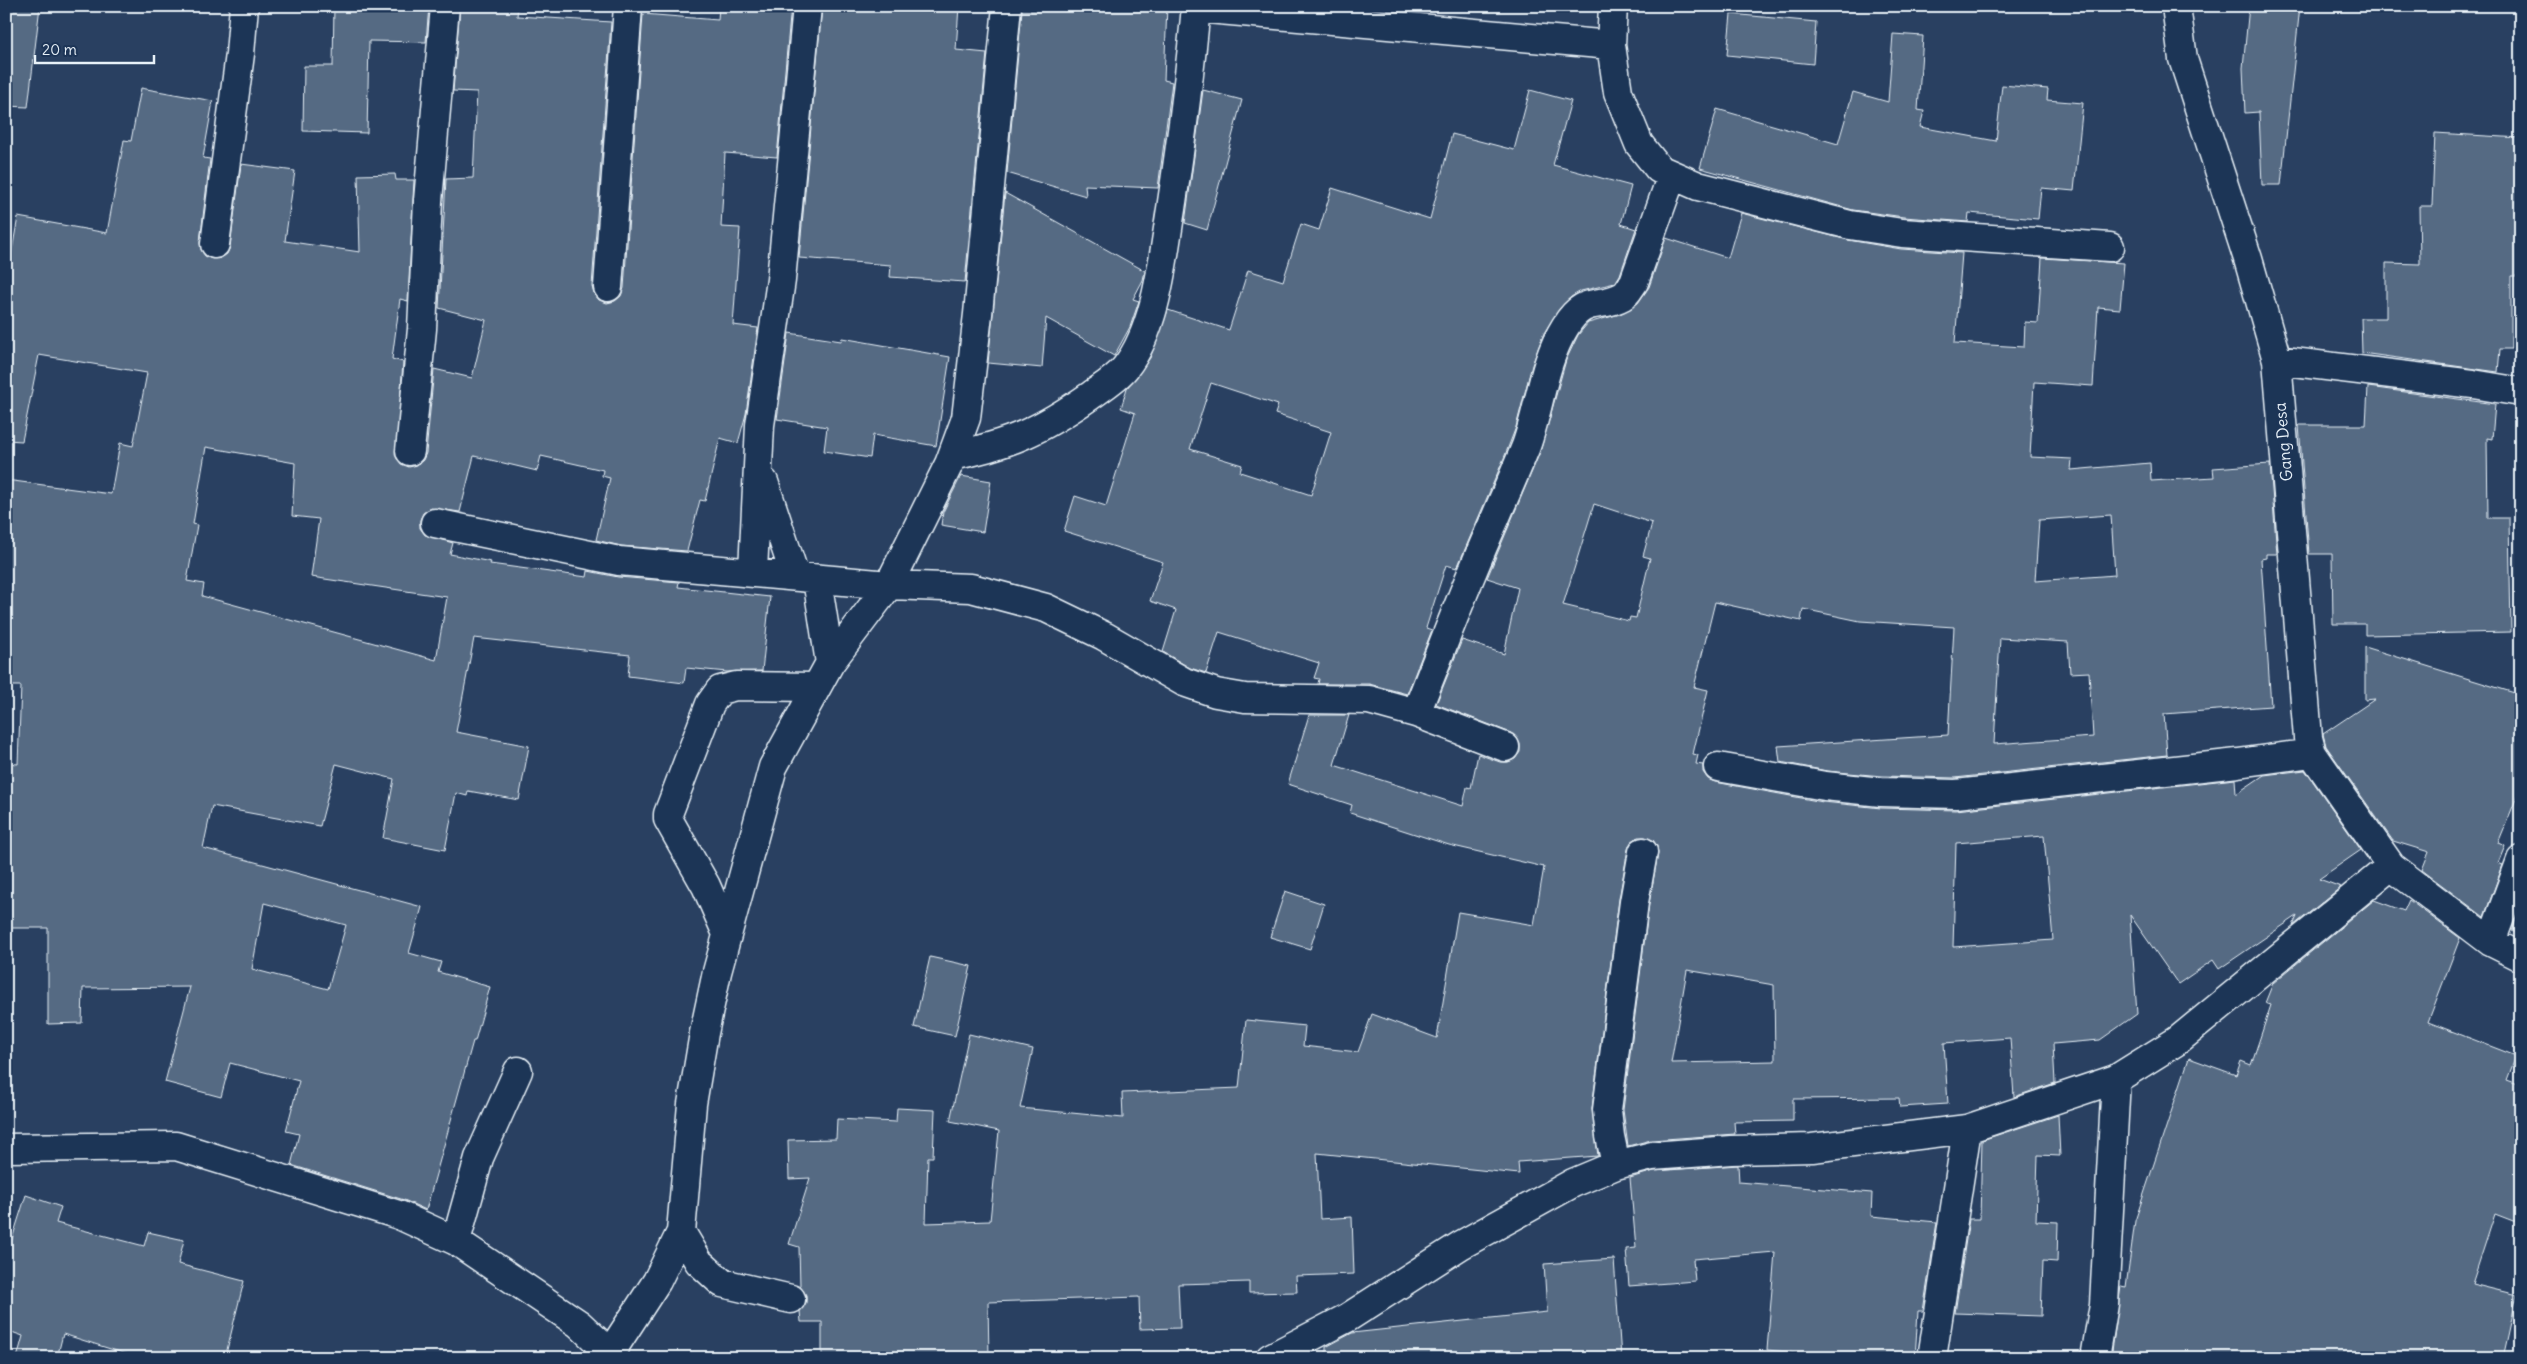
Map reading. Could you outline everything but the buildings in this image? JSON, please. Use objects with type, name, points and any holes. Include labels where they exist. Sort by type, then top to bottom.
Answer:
[{"type":"street","points":[[215,244],[240,54],[244,6]]},
{"type":"street","points":[[410,451],[422,330],[428,201],[445,6]]},
{"type":"street","points":[[608,287],[628,6]]},
{"type":"street","points":[[753,572],[760,425],[781,280],[807,6]]},
{"type":"street","points":[[6,1148],[176,1146],[399,1215],[456,1241],[579,1324],[596,1340],[607,1358],[657,1280],[681,1232],[692,1104],[705,1024],[727,934],[773,767],[830,663],[889,585],[952,456],[966,418],[1007,6]]},
{"type":"street","points":[[1613,6],[1611,44],[1618,92],[1639,144],[1659,170],[1698,186],[1850,225],[1911,233],[2110,247]]},
{"type":"street","name":"Gang Desa","points":[[2176,6],[2184,59],[2248,259],[2277,360],[2308,730],[2312,753],[2391,866],[2491,942],[2521,957]]},
{"type":"street","points":[[952,456],[988,448],[1044,427],[1124,370],[1137,352],[1156,296],[1162,264],[1183,131],[1196,7],[1611,44]]},
{"type":"street","points":[[1416,713],[1531,432],[1545,377],[1564,327],[1583,306],[1594,302],[1611,301],[1624,296],[1634,282],[1672,175]]},
{"type":"street","points":[[2277,360],[2474,384],[2521,392]]},
{"type":"street","points":[[759,467],[806,578],[830,663]]},
{"type":"street","points":[[435,523],[619,561],[889,585],[971,588],[1046,608],[1111,640],[1184,682],[1216,693],[1245,698],[1369,700],[1416,713],[1505,747]]},
{"type":"street","points":[[727,934],[706,886],[668,820],[668,814],[710,704],[720,690],[736,686],[816,687]]},
{"type":"street","points":[[1718,767],[1826,786],[1882,792],[1956,794],[2312,753]]},
{"type":"street","points":[[1616,1164],[1607,1110],[1634,902],[1643,852]]},
{"type":"street","points":[[2491,942],[2521,860]]},
{"type":"street","points":[[1270,1358],[1347,1318],[1461,1246],[1573,1183],[1616,1164],[1652,1156],[1731,1150],[1812,1148],[1967,1129],[2116,1079],[2177,1041],[2391,866]]},
{"type":"street","points":[[456,1241],[479,1158],[518,1071]]},
{"type":"street","points":[[2095,1358],[2104,1304],[2116,1079]]},
{"type":"street","points":[[1932,1358],[1967,1129]]},
{"type":"street","points":[[681,1232],[699,1262],[722,1283],[791,1299]]}]
